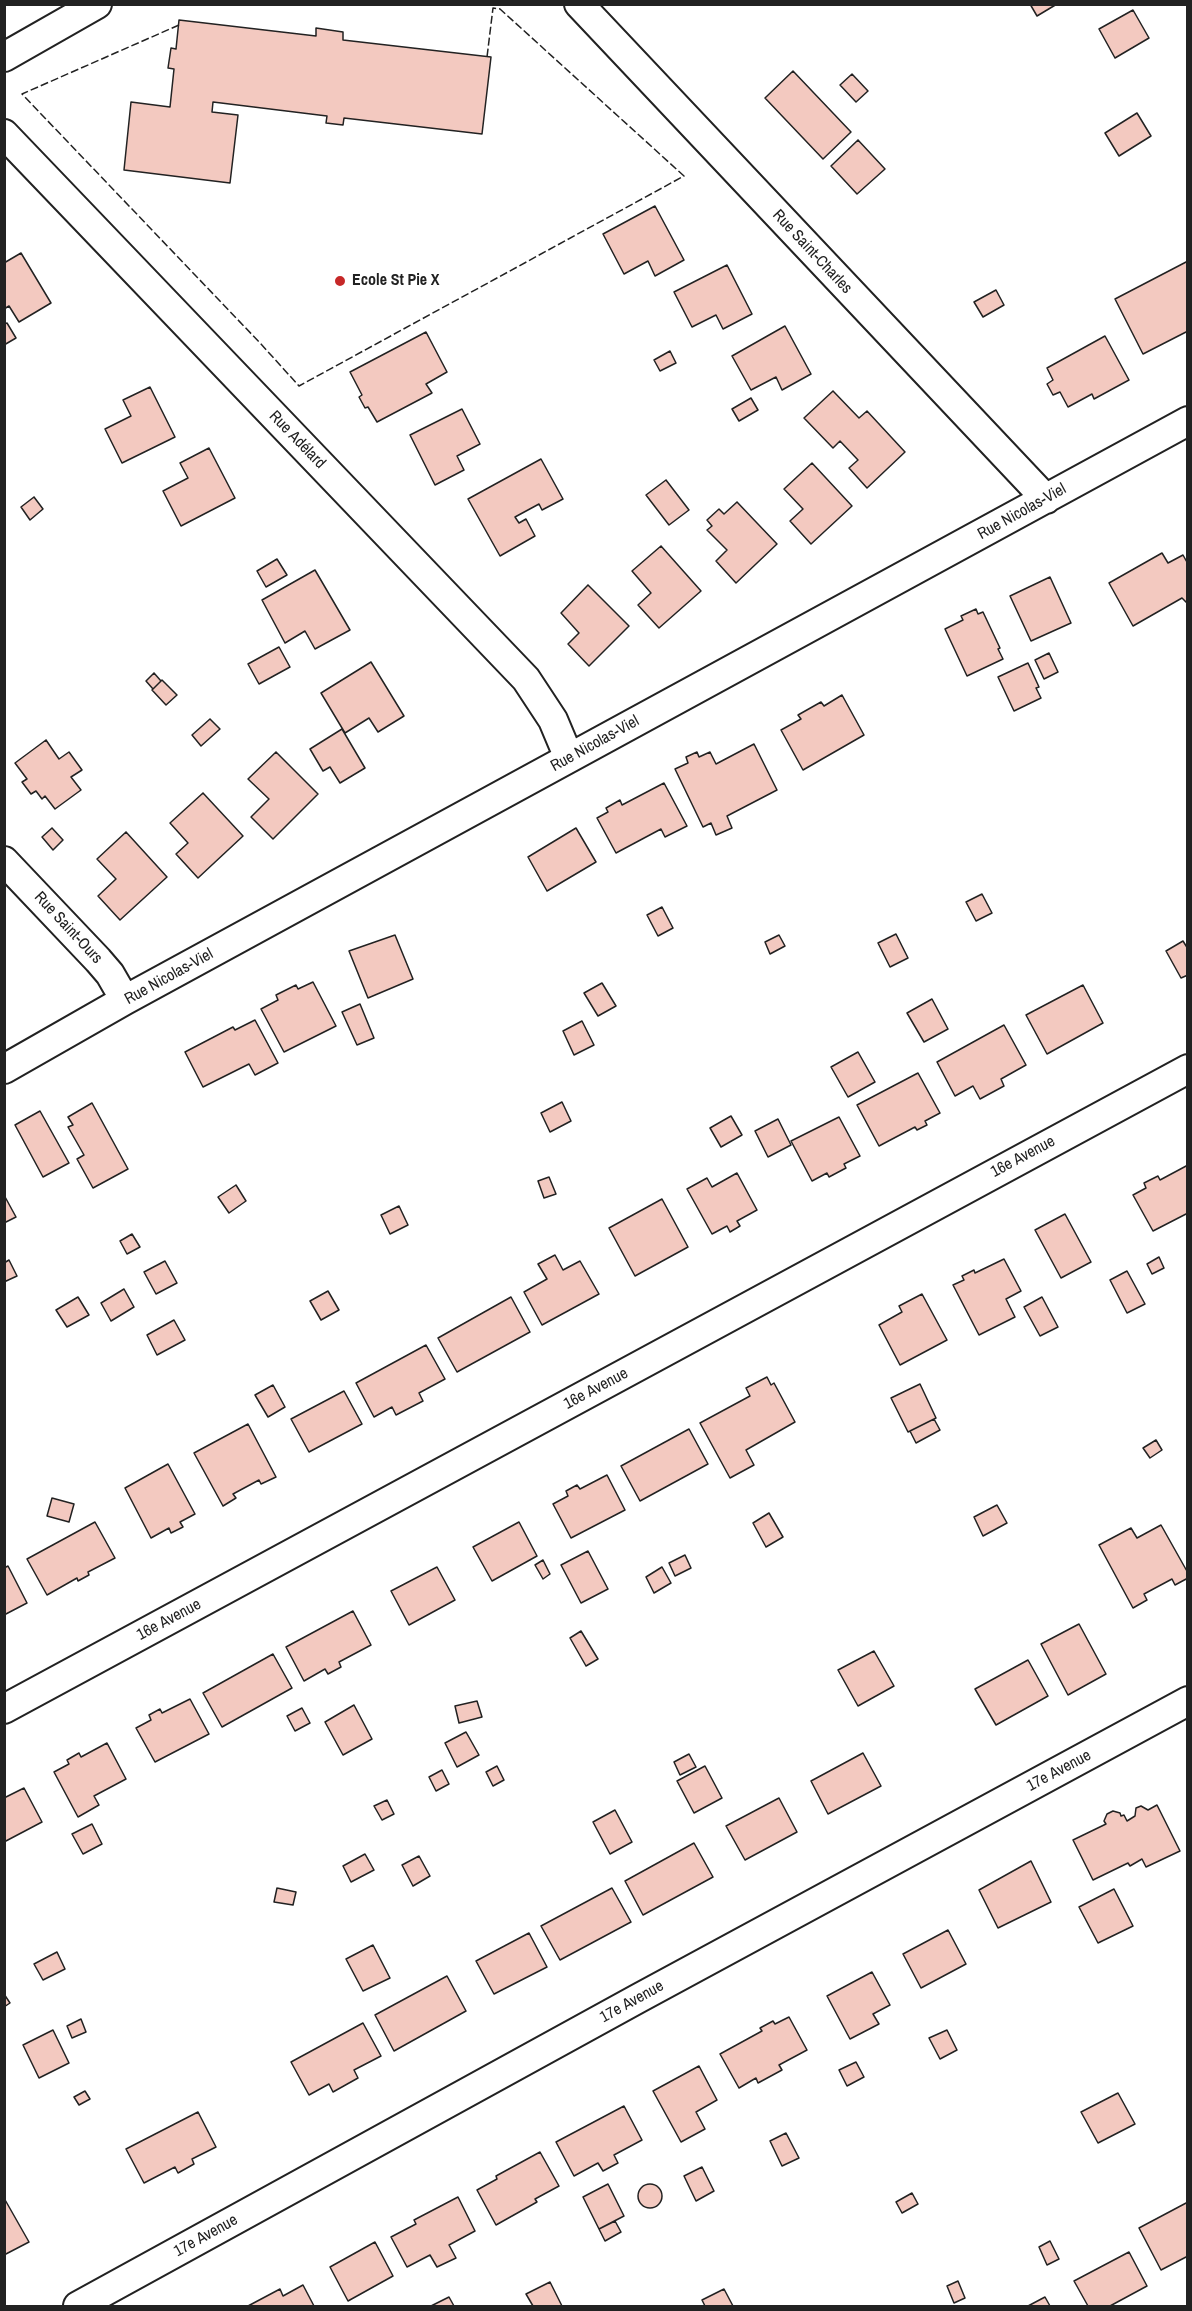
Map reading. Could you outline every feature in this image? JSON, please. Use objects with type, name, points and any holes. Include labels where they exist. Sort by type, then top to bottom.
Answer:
[{"type":"street","points":[[4,57],[97,4]]},
{"type":"street","name":"Rue Saint-Charles","points":[[579,4],[1046,499]]},
{"type":"street","name":"Rue Adélard","points":[[4,134],[526,680],[553,720],[569,758]]},
{"type":"street","name":"Rue Nicolas-Viel","points":[[4,1069],[125,1000],[1188,421]]},
{"type":"street","name":"Rue Saint-Ours","points":[[4,861],[104,967],[125,1000]]},
{"type":"street","name":"16e Avenue","points":[[4,1710],[1188,1069]]},
{"type":"street","name":"17e Avenue","points":[[78,2307],[639,1998],[1188,1701]]},
{"type":"building","points":[[1030,4],[1057,4],[1037,16]]},
{"type":"building","points":[[1133,10],[1149,38],[1115,58],[1099,29]]},
{"type":"building","points":[[179,20],[316,36],[316,28],[343,32],[343,40],[491,57],[482,134],[344,118],[343,125],[326,123],[327,116],[213,102],[212,112],[238,115],[230,183],[124,170],[131,102],[170,107],[174,69],[168,68],[171,48],[176,49]]},
{"type":"building","points":[[793,71],[851,132],[823,159],[765,98]]},
{"type":"building","points":[[852,74],[868,91],[856,102],[840,85]]},
{"type":"building","points":[[1137,113],[1151,136],[1119,156],[1105,133]]},
{"type":"building","points":[[858,140],[885,169],[857,194],[831,166]]},
{"type":"building","points":[[655,206],[684,260],[655,276],[648,261],[624,274],[603,234]]},
{"type":"building","points":[[21,253],[51,303],[19,322],[9,306],[4,309],[4,263]]},
{"type":"building","points":[[1188,261],[1188,331],[1143,354],[1115,299]]},
{"type":"building","points":[[727,265],[752,314],[723,329],[716,315],[692,327],[674,292]]},
{"type":"building","points":[[996,290],[1004,305],[983,317],[974,302]]},
{"type":"building","points":[[7,323],[16,338],[4,345],[4,324]]},
{"type":"building","points":[[785,326],[811,374],[782,390],[776,377],[751,390],[732,356]]},
{"type":"building","points":[[426,332],[447,372],[426,384],[432,393],[377,422],[359,397],[362,395],[350,372]]},
{"type":"building","points":[[1105,336],[1129,380],[1094,399],[1092,394],[1068,407],[1060,392],[1053,395],[1047,384],[1053,380],[1047,368]]},
{"type":"building","points":[[670,351],[676,363],[660,371],[654,360]]},
{"type":"building","points":[[150,387],[175,437],[122,463],[105,429],[131,416],[123,400]]},
{"type":"building","points":[[833,391],[859,418],[867,411],[905,452],[867,488],[849,468],[858,460],[840,441],[833,448],[804,418]]},
{"type":"building","points":[[751,398],[758,410],[739,421],[732,409]]},
{"type":"building","points":[[462,409],[480,444],[457,456],[464,470],[435,485],[410,435]]},
{"type":"building","points":[[209,448],[235,498],[181,526],[163,491],[188,478],[180,463]]},
{"type":"building","points":[[541,459],[563,499],[542,510],[539,504],[515,517],[519,523],[526,519],[535,536],[500,556],[468,499]]},
{"type":"building","points":[[812,463],[852,506],[811,544],[790,521],[803,509],[784,489]]},
{"type":"building","points":[[666,480],[689,510],[669,525],[646,495]]},
{"type":"building","points":[[34,497],[43,509],[30,520],[21,507]]},
{"type":"building","points":[[737,502],[777,544],[736,583],[716,561],[727,550],[707,530],[712,526],[707,520],[719,509],[724,514]]},
{"type":"building","points":[[661,546],[701,591],[659,628],[638,605],[651,593],[632,571]]},
{"type":"building","points":[[1162,553],[1168,563],[1183,555],[1188,564],[1188,604],[1182,598],[1133,626],[1109,583]]},
{"type":"building","points":[[277,559],[287,575],[266,587],[257,571]]},
{"type":"building","points":[[315,570],[350,630],[315,649],[305,631],[285,643],[262,600]]},
{"type":"building","points":[[1050,577],[1071,623],[1031,641],[1010,596]]},
{"type":"building","points":[[588,585],[629,626],[589,666],[568,644],[579,633],[561,613]]},
{"type":"building","points":[[976,609],[978,614],[983,612],[1003,659],[967,676],[945,629],[963,620],[961,616]]},
{"type":"building","points":[[279,647],[290,667],[259,684],[248,664]]},
{"type":"building","points":[[1049,653],[1058,672],[1044,679],[1035,660]]},
{"type":"building","points":[[371,662],[404,716],[378,732],[369,718],[345,733],[321,693]]},
{"type":"building","points":[[1028,663],[1039,687],[1036,688],[1041,698],[1014,711],[998,677]]},
{"type":"building","points":[[154,673],[161,681],[153,689],[146,681]]},
{"type":"building","points":[[162,680],[177,695],[166,705],[152,690]]},
{"type":"building","points":[[842,695],[864,735],[803,770],[781,730],[801,719],[798,715],[821,702],[824,706]]},
{"type":"building","points":[[210,719],[220,729],[201,746],[192,735]]},
{"type":"building","points":[[342,729],[365,768],[340,783],[330,767],[323,771],[310,749]]},
{"type":"building","points":[[46,740],[59,759],[69,752],[82,770],[71,777],[81,790],[55,809],[45,796],[42,799],[36,791],[31,794],[22,782],[27,779],[15,763]]},
{"type":"building","points":[[754,744],[777,790],[727,816],[732,828],[716,835],[711,823],[703,827],[675,769],[688,763],[686,757],[697,752],[699,757],[710,752],[716,764]]},
{"type":"building","points":[[276,752],[318,794],[273,839],[251,817],[269,799],[248,779]]},
{"type":"building","points":[[664,783],[687,826],[665,837],[661,829],[616,853],[597,818],[608,812],[606,808],[620,800],[622,805]]},
{"type":"building","points":[[203,793],[243,836],[198,878],[176,854],[188,843],[170,823]]},
{"type":"building","points":[[52,828],[63,840],[53,850],[42,837]]},
{"type":"building","points":[[576,828],[596,862],[547,891],[528,857]]},
{"type":"building","points":[[126,832],[167,877],[120,920],[98,896],[116,879],[97,859]]},
{"type":"building","points":[[982,894],[992,913],[976,921],[966,902]]},
{"type":"building","points":[[662,907],[673,928],[658,936],[647,915]]},
{"type":"building","points":[[896,934],[908,958],[890,967],[878,943]]},
{"type":"building","points":[[395,935],[413,979],[368,998],[349,951]]},
{"type":"building","points":[[779,935],[785,946],[770,954],[765,942]]},
{"type":"building","points":[[1183,941],[1188,949],[1188,975],[1181,978],[1166,951]]},
{"type":"building","points":[[313,982],[336,1026],[284,1052],[261,1009],[278,1000],[276,995],[296,985],[298,989]]},
{"type":"building","points":[[602,983],[616,1006],[598,1016],[584,993]]},
{"type":"building","points":[[1083,985],[1103,1023],[1047,1054],[1026,1015]]},
{"type":"building","points":[[932,999],[948,1029],[924,1042],[907,1013]]},
{"type":"building","points":[[360,1004],[374,1038],[357,1045],[342,1012]]},
{"type":"building","points":[[255,1020],[278,1063],[255,1075],[249,1064],[203,1087],[185,1052],[233,1027],[235,1030]]},
{"type":"building","points":[[582,1021],[594,1045],[574,1055],[563,1031]]},
{"type":"building","points":[[1004,1025],[1026,1065],[1001,1079],[1004,1086],[980,1099],[973,1086],[955,1096],[937,1062]]},
{"type":"building","points":[[858,1052],[875,1082],[848,1097],[831,1067]]},
{"type":"building","points":[[918,1073],[940,1113],[925,1121],[927,1125],[917,1130],[915,1127],[879,1146],[857,1105]]},
{"type":"building","points":[[562,1102],[571,1121],[550,1132],[541,1113]]},
{"type":"building","points":[[92,1103],[128,1169],[93,1188],[77,1159],[84,1155],[68,1127],[73,1125],[68,1117]]},
{"type":"building","points":[[40,1111],[69,1163],[43,1177],[15,1125]]},
{"type":"building","points":[[731,1116],[742,1135],[721,1147],[710,1128]]},
{"type":"building","points":[[839,1117],[860,1156],[844,1164],[846,1168],[829,1177],[827,1173],[812,1181],[791,1141]]},
{"type":"building","points":[[778,1119],[791,1145],[768,1157],[755,1131]]},
{"type":"building","points":[[1188,1165],[1188,1213],[1153,1231],[1133,1195],[1146,1188],[1144,1183],[1158,1176],[1160,1180]]},
{"type":"building","points":[[737,1173],[757,1210],[737,1221],[740,1226],[730,1232],[727,1226],[712,1234],[687,1189],[707,1178],[712,1187]]},
{"type":"building","points":[[549,1177],[556,1194],[544,1198],[538,1181]]},
{"type":"building","points":[[236,1185],[246,1201],[229,1213],[218,1197]]},
{"type":"building","points":[[4,1195],[16,1217],[4,1223]]},
{"type":"building","points":[[662,1199],[688,1247],[635,1276],[609,1228]]},
{"type":"building","points":[[399,1206],[408,1225],[390,1234],[381,1215]]},
{"type":"building","points":[[1065,1214],[1091,1262],[1061,1278],[1035,1230]]},
{"type":"building","points":[[132,1234],[140,1247],[127,1254],[120,1241]]},
{"type":"building","points":[[555,1255],[563,1270],[580,1261],[599,1294],[542,1325],[524,1292],[547,1279],[538,1264]]},
{"type":"building","points":[[1159,1257],[1164,1268],[1152,1274],[1147,1264]]},
{"type":"building","points":[[1004,1259],[1021,1291],[1006,1299],[1015,1317],[979,1335],[953,1285],[964,1280],[962,1276],[974,1270],[975,1273]]},
{"type":"building","points":[[9,1260],[17,1276],[4,1282],[4,1263]]},
{"type":"building","points":[[165,1261],[177,1283],[156,1294],[144,1272]]},
{"type":"building","points":[[1127,1271],[1145,1304],[1127,1313],[1110,1280]]},
{"type":"building","points":[[124,1289],[134,1307],[111,1321],[101,1303]]},
{"type":"building","points":[[328,1291],[339,1310],[321,1320],[310,1301]]},
{"type":"building","points":[[922,1294],[947,1340],[900,1365],[879,1325],[902,1312],[899,1306]]},
{"type":"building","points":[[78,1297],[89,1315],[67,1327],[56,1310]]},
{"type":"building","points":[[511,1297],[530,1332],[457,1372],[438,1338]]},
{"type":"building","points":[[1042,1297],[1058,1327],[1040,1336],[1024,1307]]},
{"type":"building","points":[[174,1320],[185,1340],[157,1355],[147,1335]]},
{"type":"building","points":[[426,1345],[445,1379],[419,1393],[423,1401],[396,1415],[392,1407],[374,1417],[356,1383]]},
{"type":"building","points":[[767,1377],[771,1385],[774,1383],[795,1422],[746,1450],[754,1465],[730,1478],[700,1423],[750,1396],[746,1388]]},
{"type":"building","points":[[920,1384],[936,1418],[908,1432],[891,1398]]},
{"type":"building","points":[[273,1385],[285,1407],[268,1417],[255,1395]]},
{"type":"building","points":[[344,1391],[362,1424],[309,1452],[291,1419]]},
{"type":"building","points":[[934,1419],[940,1430],[916,1443],[910,1431]]},
{"type":"building","points":[[248,1424],[276,1477],[261,1484],[259,1480],[233,1494],[236,1498],[223,1506],[194,1453]]},
{"type":"building","points":[[689,1429],[708,1464],[640,1501],[621,1466]]},
{"type":"building","points":[[1156,1440],[1162,1450],[1150,1458],[1143,1448]]},
{"type":"building","points":[[168,1464],[195,1514],[180,1522],[183,1527],[171,1533],[169,1528],[151,1538],[125,1488]]},
{"type":"building","points":[[607,1475],[625,1510],[571,1538],[553,1504],[568,1496],[566,1491],[577,1485],[580,1489]]},
{"type":"building","points":[[52,1498],[74,1504],[69,1522],[47,1516]]},
{"type":"building","points":[[997,1505],[1007,1523],[983,1536],[974,1517]]},
{"type":"building","points":[[769,1513],[783,1537],[766,1547],[753,1523]]},
{"type":"building","points":[[95,1522],[115,1558],[88,1572],[89,1575],[78,1581],[77,1578],[47,1595],[27,1559]]},
{"type":"building","points":[[519,1522],[537,1556],[492,1581],[473,1547]]},
{"type":"building","points":[[1161,1525],[1188,1573],[1188,1578],[1175,1585],[1172,1579],[1144,1594],[1147,1600],[1133,1608],[1099,1545],[1131,1528],[1137,1538]]},
{"type":"building","points":[[588,1551],[608,1589],[581,1603],[561,1565]]},
{"type":"building","points":[[685,1555],[691,1568],[675,1576],[669,1563]]},
{"type":"building","points":[[543,1560],[550,1574],[543,1579],[535,1565]]},
{"type":"building","points":[[8,1566],[27,1603],[4,1615],[4,1568]]},
{"type":"building","points":[[437,1567],[455,1600],[409,1625],[391,1591]]},
{"type":"building","points":[[662,1567],[671,1583],[654,1593],[646,1577]]},
{"type":"building","points":[[353,1611],[371,1645],[339,1662],[341,1667],[328,1674],[325,1669],[304,1681],[286,1647]]},
{"type":"building","points":[[1079,1624],[1106,1674],[1068,1695],[1041,1644]]},
{"type":"building","points":[[581,1631],[598,1659],[586,1666],[570,1638]]},
{"type":"building","points":[[874,1651],[894,1686],[858,1706],[838,1670]]},
{"type":"building","points":[[273,1654],[292,1688],[222,1727],[203,1693]]},
{"type":"building","points":[[1028,1660],[1048,1696],[996,1725],[975,1689]]},
{"type":"building","points":[[190,1699],[209,1734],[155,1762],[136,1728],[151,1720],[149,1715],[160,1709],[162,1713]]},
{"type":"building","points":[[477,1701],[482,1717],[459,1723],[455,1706]]},
{"type":"building","points":[[354,1705],[372,1739],[343,1755],[325,1722]]},
{"type":"building","points":[[302,1708],[310,1723],[295,1731],[287,1716]]},
{"type":"building","points":[[466,1732],[479,1755],[457,1767],[445,1743]]},
{"type":"building","points":[[107,1743],[126,1779],[94,1796],[99,1805],[78,1817],[54,1772],[69,1764],[67,1760],[79,1753],[81,1757]]},
{"type":"building","points":[[863,1753],[881,1786],[828,1814],[811,1781]]},
{"type":"building","points":[[689,1754],[696,1767],[680,1775],[674,1762]]},
{"type":"building","points":[[497,1766],[504,1780],[493,1786],[486,1772]]},
{"type":"building","points":[[705,1766],[722,1798],[694,1813],[677,1781]]},
{"type":"building","points":[[442,1770],[449,1784],[436,1791],[429,1777]]},
{"type":"building","points":[[24,1788],[42,1822],[4,1842],[4,1798]]},
{"type":"building","points":[[779,1798],[797,1832],[745,1860],[726,1826]]},
{"type":"building","points":[[387,1800],[394,1814],[382,1820],[374,1806]]},
{"type":"building","points":[[1157,1805],[1180,1851],[1146,1867],[1142,1859],[1130,1866],[1128,1863],[1093,1880],[1073,1840],[1106,1824],[1104,1821],[1107,1814],[1113,1811],[1120,1813],[1121,1816],[1124,1815],[1127,1821],[1135,1816],[1136,1808],[1141,1806],[1148,1810]]},
{"type":"building","points":[[615,1810],[632,1842],[610,1854],[593,1822]]},
{"type":"building","points":[[92,1824],[102,1844],[83,1854],[72,1834]]},
{"type":"building","points":[[694,1843],[713,1877],[643,1915],[625,1881]]},
{"type":"building","points":[[365,1854],[374,1870],[351,1882],[343,1866]]},
{"type":"building","points":[[419,1856],[430,1876],[413,1886],[402,1865]]},
{"type":"building","points":[[1031,1861],[1051,1902],[998,1928],[979,1890]]},
{"type":"building","points":[[277,1888],[296,1892],[293,1905],[274,1902]]},
{"type":"building","points":[[612,1888],[631,1922],[560,1960],[541,1926]]},
{"type":"building","points":[[1114,1889],[1133,1926],[1098,1943],[1079,1907]]},
{"type":"building","points":[[948,1930],[966,1964],[921,1988],[903,1954]]},
{"type":"building","points":[[529,1933],[547,1967],[494,1994],[476,1961]]},
{"type":"building","points":[[373,1945],[390,1978],[363,1991],[346,1959]]},
{"type":"building","points":[[57,1952],[65,1969],[43,1980],[34,1964]]},
{"type":"building","points":[[872,1972],[890,2005],[873,2014],[879,2024],[850,2039],[827,1996]]},
{"type":"building","points":[[447,1976],[466,2011],[394,2051],[375,2015]]},
{"type":"building","points":[[4,1994],[10,2003],[4,2007]]},
{"type":"building","points":[[789,2017],[807,2050],[779,2065],[782,2070],[758,2083],[756,2078],[739,2088],[720,2054],[762,2031],[760,2028],[773,2021],[775,2024]]},
{"type":"building","points":[[81,2019],[86,2032],[72,2038],[67,2026]]},
{"type":"building","points":[[363,2023],[381,2056],[354,2070],[358,2078],[333,2092],[329,2084],[309,2095],[291,2062]]},
{"type":"building","points":[[53,2030],[69,2063],[39,2078],[23,2045]]},
{"type":"building","points":[[947,2030],[957,2050],[940,2059],[929,2038]]},
{"type":"building","points":[[856,2062],[864,2077],[847,2086],[839,2070]]},
{"type":"building","points":[[699,2066],[717,2100],[696,2112],[705,2129],[681,2142],[653,2091]]},
{"type":"building","points":[[85,2091],[90,2099],[79,2105],[74,2097]]},
{"type":"building","points":[[1118,2093],[1135,2124],[1098,2143],[1081,2112]]},
{"type":"building","points":[[624,2106],[642,2140],[614,2155],[618,2163],[603,2171],[598,2163],[574,2176],[556,2142]]},
{"type":"building","points":[[198,2112],[216,2147],[192,2159],[194,2164],[178,2173],[175,2167],[144,2183],[126,2149]]},
{"type":"building","points":[[786,2133],[799,2158],[782,2166],[770,2141]]},
{"type":"building","points":[[540,2152],[559,2186],[535,2199],[537,2202],[496,2225],[477,2190],[497,2179],[496,2176]]},
{"type":"building","points":[[702,2167],[714,2191],[696,2201],[684,2176]]},
{"type":"building","points":[[608,2184],[624,2216],[599,2229],[583,2197]]},
{"type":"building","points":[[650,2184],[658,2188],[662,2196],[658,2204],[650,2208],[642,2204],[638,2196],[642,2188]]},
{"type":"building","points":[[912,2193],[918,2204],[902,2213],[896,2202]]},
{"type":"building","points":[[458,2197],[475,2231],[449,2245],[456,2258],[437,2267],[430,2255],[407,2267],[391,2237],[416,2224],[414,2220]]},
{"type":"building","points":[[4,2198],[29,2242],[4,2255]]},
{"type":"building","points":[[1188,2202],[1188,2256],[1161,2270],[1139,2228]]},
{"type":"building","points":[[615,2221],[621,2232],[605,2241],[599,2229]]},
{"type":"building","points":[[1050,2241],[1059,2259],[1047,2265],[1039,2247]]},
{"type":"building","points":[[375,2242],[393,2276],[348,2301],[330,2267]]},
{"type":"building","points":[[1129,2252],[1147,2286],[1110,2306],[1088,2306],[1074,2281]]},
{"type":"building","points":[[958,2281],[965,2298],[954,2303],[947,2286]]},
{"type":"building","points":[[550,2282],[562,2306],[533,2306],[526,2294]]},
{"type":"building","points":[[303,2285],[314,2306],[248,2306],[280,2289],[283,2296]]},
{"type":"building","points":[[724,2289],[733,2306],[705,2306],[702,2300]]},
{"type":"building","points":[[449,2297],[454,2306],[431,2306]]},
{"type":"building","points":[[1045,2297],[1050,2306],[1028,2306]]},
{"type":"fence","points":[[179,25],[22,94],[299,386],[684,176],[500,9],[493,8],[487,57]]},
{"type":"place","name":"Ecole St Pie X","points":[[340,281]]}]
